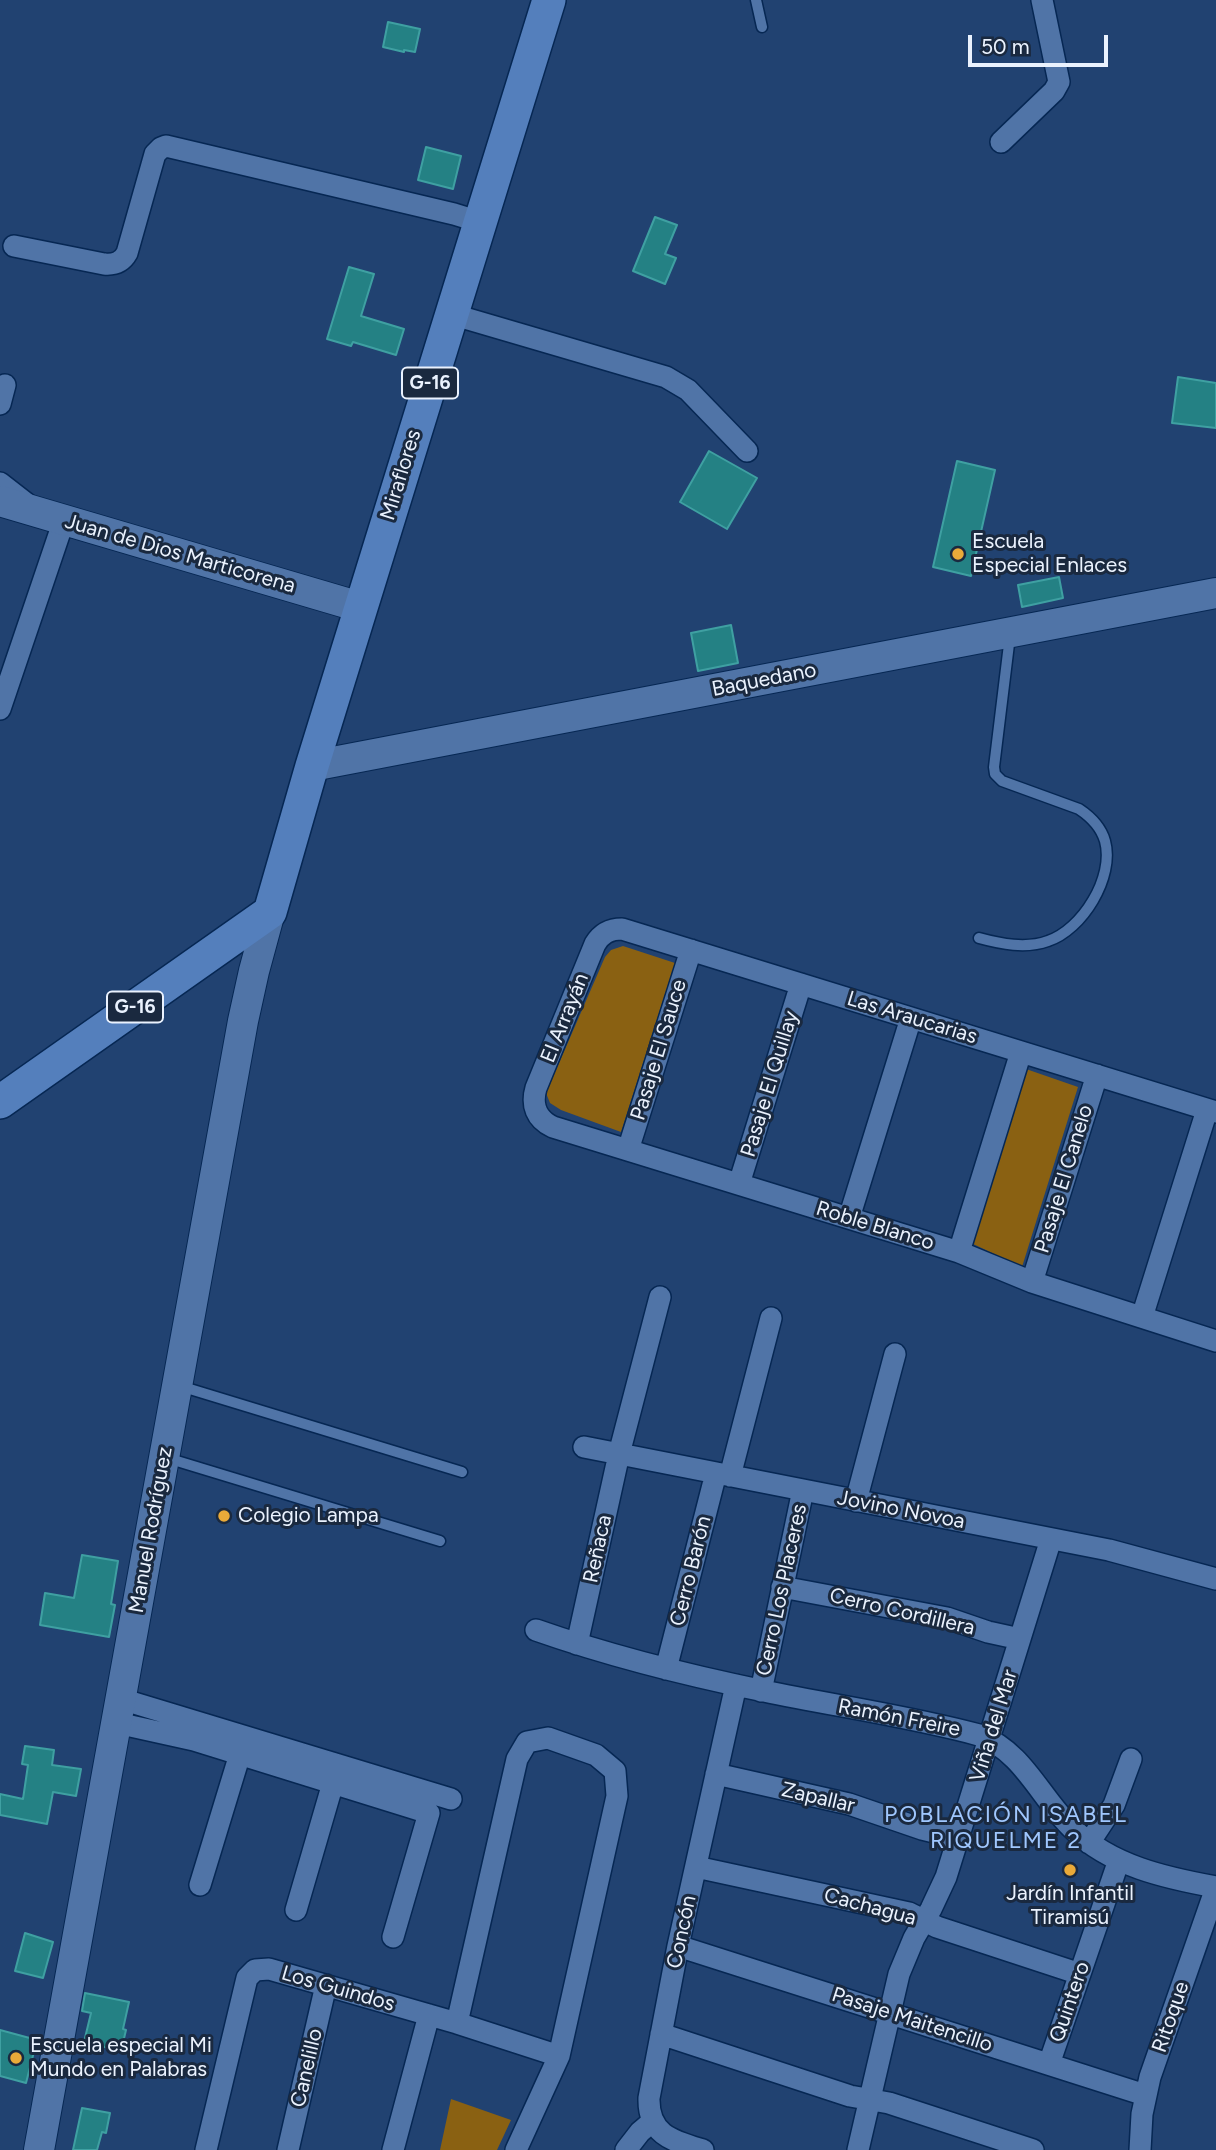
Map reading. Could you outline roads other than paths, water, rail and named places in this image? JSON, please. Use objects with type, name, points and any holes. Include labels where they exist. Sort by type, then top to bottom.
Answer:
[{"type":"main road","name":"Miraflores","points":[[270,912],[360,607],[549,0]]},
{"type":"main road","name":"G-16","points":[[0,1102],[270,912]]},
{"type":"street","points":[[1001,142],[1054,91],[1059,82],[1042,0]]},
{"type":"street","points":[[14,246],[104,264],[120,261],[127,253],[155,154],[166,146],[480,222]]},
{"type":"street","points":[[451,314],[666,377],[688,390],[747,451]]},
{"type":"street","points":[[0,483],[33,511]]},
{"type":"street","name":"Juan de Dios Marticorena","points":[[0,501],[360,607]]},
{"type":"street","points":[[0,709],[64,520]]},
{"type":"street","name":"Baquedano","points":[[312,766],[1216,593]]},
{"type":"street","name":"Manuel Rodríguez","points":[[39,2150],[243,1021],[270,912]]},
{"type":"street","name":"Las Araucarias","points":[[608,931],[629,931],[1211,1111]]},
{"type":"street","name":"El Arrayán","points":[[536,1111],[536,1088],[595,944],[608,931]]},
{"type":"street","name":"Pasaje El Sauce","points":[[628,1150],[691,950]]},
{"type":"street","name":"Pasaje El Quillay","points":[[739,1184],[801,984]]},
{"type":"street","points":[[849,1218],[911,1018]]},
{"type":"street","points":[[959,1252],[1021,1052]]},
{"type":"street","name":"Pasaje El Canelo","points":[[1032,1282],[1097,1075]]},
{"type":"street","name":"Roble Blanco","points":[[536,1111],[546,1123],[553,1126],[959,1252],[1032,1282],[1216,1341]]},
{"type":"street","points":[[1142,1317],[1211,1111]]},
{"type":"street","name":"Reñaca","points":[[577,1644],[619,1454],[660,1297]]},
{"type":"street","name":"Cerro Barón","points":[[666,1669],[771,1318]]},
{"type":"street","points":[[856,1501],[895,1354]]},
{"type":"street","name":"Jovino Novoa","points":[[584,1447],[1051,1539],[1150,1560],[1216,1578]]},
{"type":"street","name":"Cerro Los Placeres","points":[[761,1691],[803,1490]]},
{"type":"street","name":"Viña del Mar","points":[[858,2150],[906,1955],[946,1877],[1051,1539]]},
{"type":"street","name":"Cerro Cordillera","points":[[782,1587],[947,1618],[988,1632],[1020,1639]]},
{"type":"street","name":"Ramón Freire","points":[[536,1630],[666,1669],[761,1691],[965,1731],[989,1739],[1016,1759],[1063,1819],[1089,1843],[1119,1860],[1171,1878],[1216,1887]]},
{"type":"street","name":"Concón","points":[[653,2121],[649,2098],[661,2034],[736,1685]]},
{"type":"street","points":[[119,1711],[194,1740],[429,1813],[393,1937]]},
{"type":"street","points":[[119,1711],[451,1799]]},
{"type":"street","points":[[457,2023],[517,1759],[527,1742],[548,1738],[596,1755],[615,1771],[617,1796],[559,2056],[516,2150]]},
{"type":"street","points":[[200,1885],[240,1754]]},
{"type":"street","points":[[1089,1843],[1114,1805],[1131,1759]]},
{"type":"street","name":"Zapallar","points":[[716,1774],[849,1804],[922,1829],[959,1838]]},
{"type":"street","points":[[296,1910],[333,1783]]},
{"type":"street","name":"Quintero","points":[[1049,2064],[1119,1860]]},
{"type":"street","name":"Cachagua","points":[[696,1867],[909,1913],[937,1927],[1080,1974]]},
{"type":"street","name":"Ritoque","points":[[1140,2150],[1145,2095],[1216,1887]]},
{"type":"street","name":"Pasaje Maitencillo","points":[[678,1946],[1145,2095]]},
{"type":"street","name":"Los Guindos","points":[[206,2150],[247,1978],[255,1969],[269,1969],[327,1985],[559,2056]]},
{"type":"street","name":"Canelillo","points":[[288,2150],[327,1985]]},
{"type":"street","points":[[393,2150],[429,2015]]},
{"type":"street","points":[[661,2034],[850,2096],[888,2102],[1033,2150]]},
{"type":"street","points":[[626,2150],[639,2132],[653,2121],[663,2134],[703,2150]]},
{"type":"lane","points":[[756,0],[762,27]]},
{"type":"lane","points":[[979,938],[1008,944],[1034,945],[1067,933],[1082,917],[1094,898],[1106,867],[1107,855],[1102,832],[1088,815],[1079,809],[1002,781],[995,774],[1010,633]]},
{"type":"lane","points":[[177,1385],[462,1472]]},
{"type":"lane","points":[[164,1458],[440,1541]]},
{"type":"place","name":"Escuela Especial Enlaces","points":[[958,554]]},
{"type":"place","name":"Colegio Lampa","points":[[224,1516]]},
{"type":"place","name":"Jardín Infantil Tiramisú","points":[[1070,1870]]},
{"type":"place","name":"Escuela especial Mi Mundo en Palabras","points":[[16,2058]]},
{"type":"district","name":"POBLACIÓN ISABEL RIQUELME 2","points":[[1006,1828]]}]
